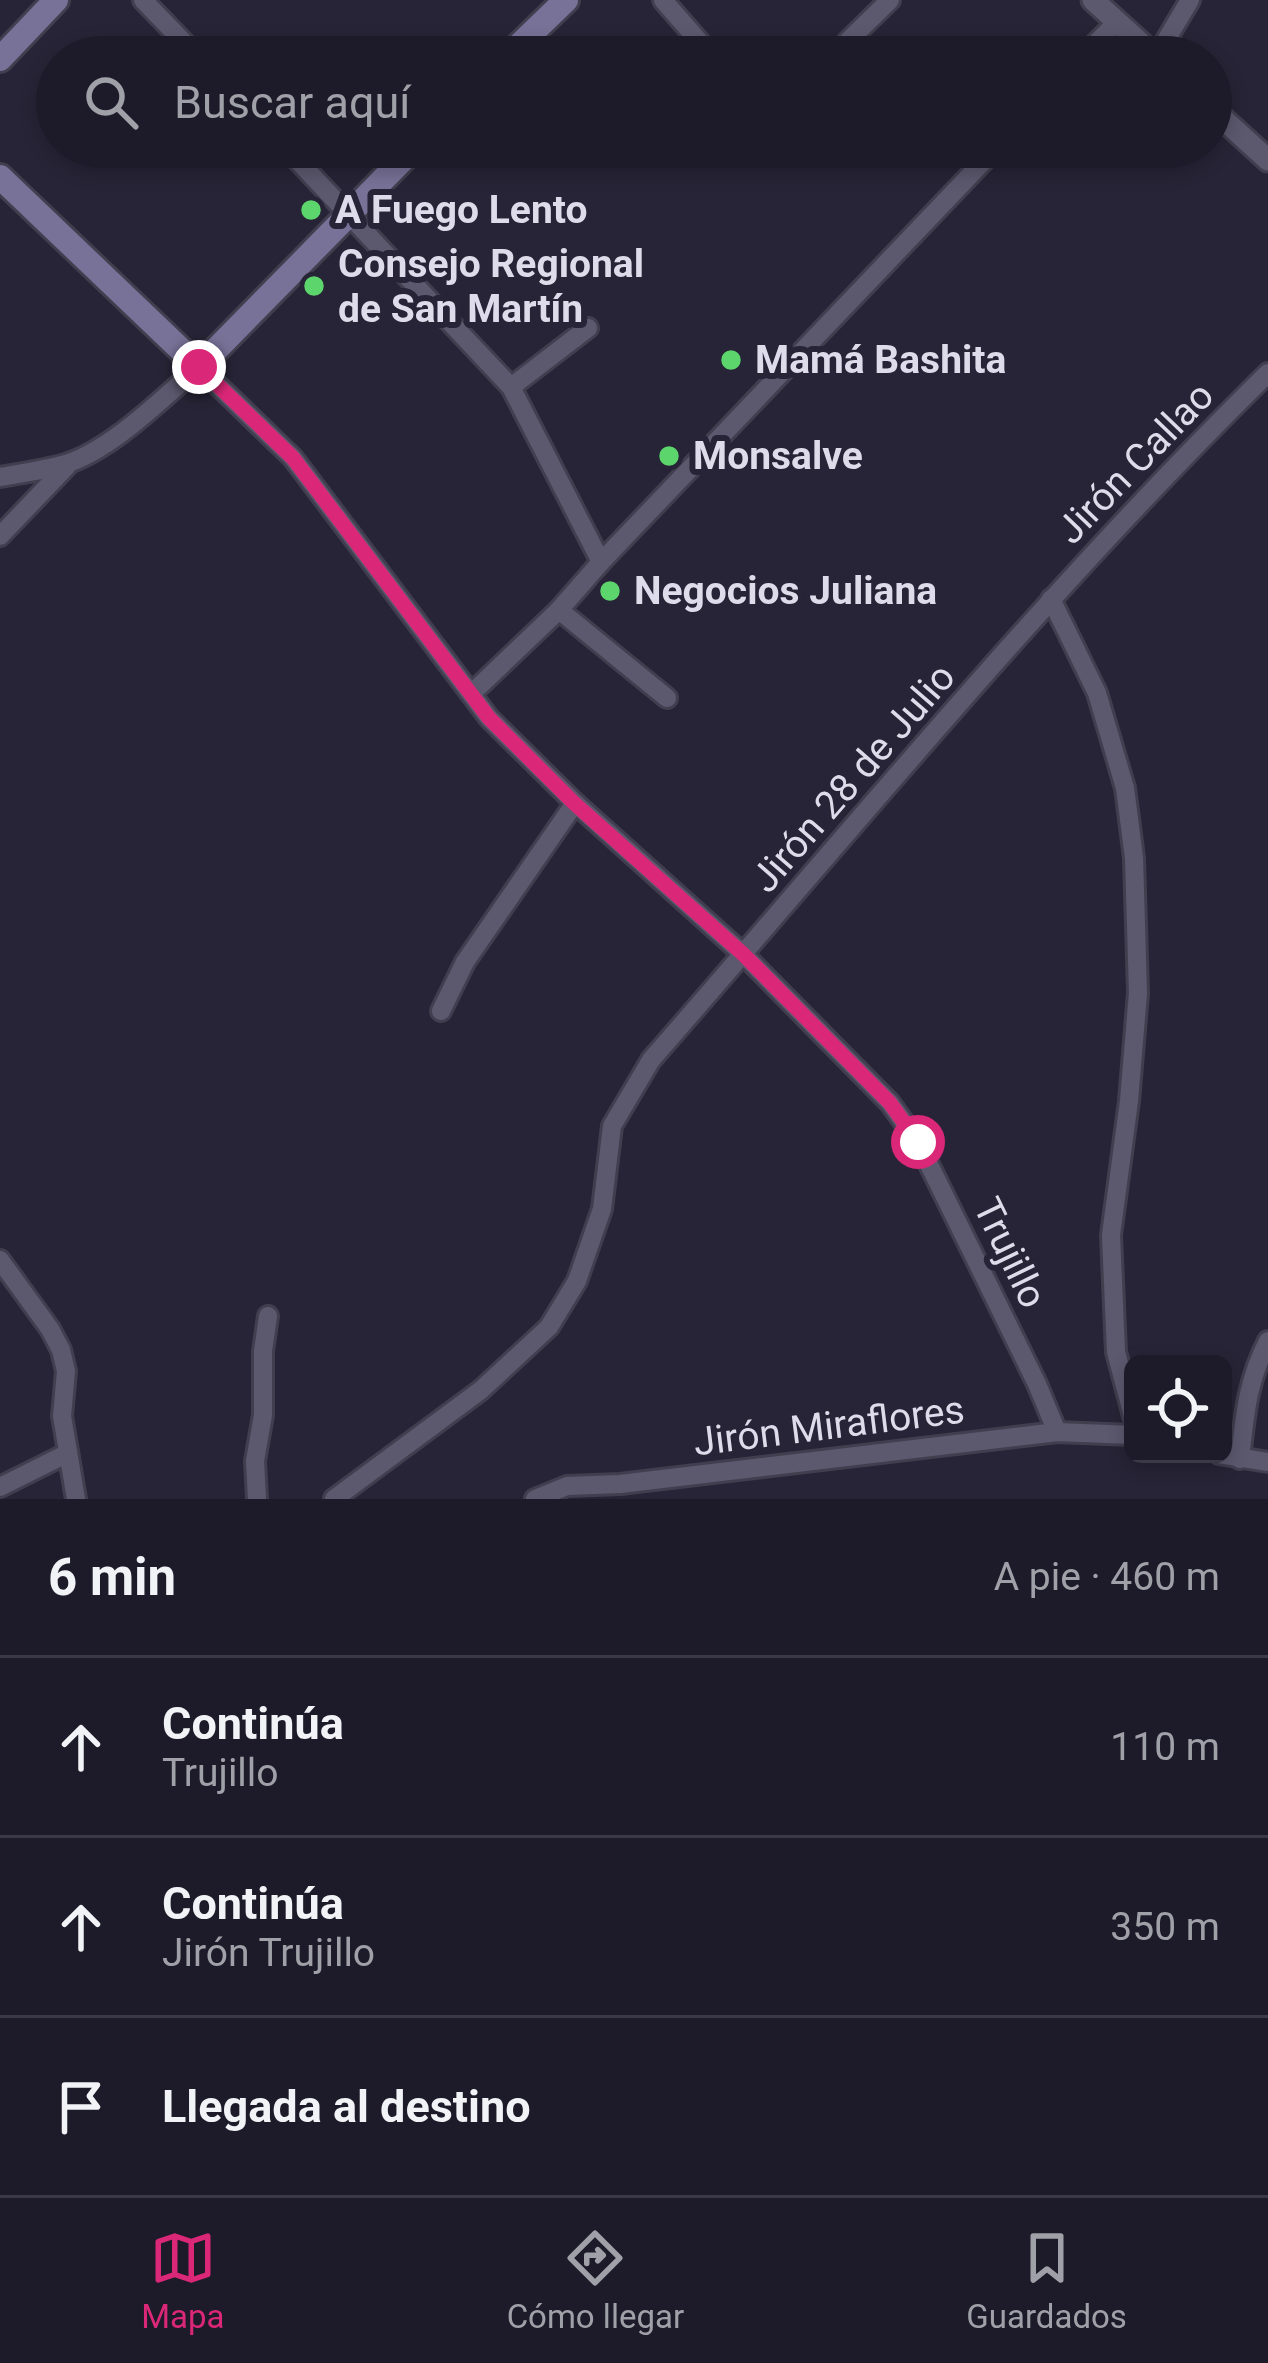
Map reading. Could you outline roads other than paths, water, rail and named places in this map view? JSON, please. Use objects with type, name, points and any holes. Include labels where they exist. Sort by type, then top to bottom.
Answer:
[{"type":"main road","points":[[0,59],[56,0]]},
{"type":"main road","points":[[529,36],[566,0]]},
{"type":"main road","points":[[0,177],[199,367],[394,168]]},
{"type":"street","points":[[143,0],[178,36]]},
{"type":"street","points":[[663,0],[694,36]]},
{"type":"street","points":[[853,36],[890,0]]},
{"type":"street","points":[[1093,0],[1133,36]]},
{"type":"street","points":[[1169,36],[1190,0]]},
{"type":"street","points":[[1103,36],[1117,22]]},
{"type":"street","points":[[1232,127],[1268,160]]},
{"type":"street","points":[[305,168],[511,387],[601,562]]},
{"type":"street","points":[[472,694],[559,610],[977,168]]},
{"type":"street","points":[[511,387],[588,328]]},
{"type":"street","points":[[0,477],[70,463],[93,452],[199,367]]},
{"type":"street","name":"Trujillo","points":[[199,367],[293,458],[489,718],[574,803],[743,954],[890,1103],[918,1142],[1057,1432]]},
{"type":"street","name":"Jirón Callao","points":[[1051,599],[1268,373]]},
{"type":"street","points":[[4,522],[70,463]]},
{"type":"street","points":[[1051,599],[1097,693],[1125,788],[1134,858],[1138,994],[1129,1109],[1111,1235],[1116,1352],[1124,1382]]},
{"type":"street","name":"Jirón 28 de Julio","points":[[334,1499],[481,1390],[550,1327],[578,1281],[602,1209],[612,1126],[651,1060],[1051,599]]},
{"type":"street","points":[[559,610],[667,698]]},
{"type":"street","points":[[441,1011],[465,962],[574,803]]},
{"type":"street","points":[[0,1260],[61,1349],[66,1371],[62,1416],[76,1499]]},
{"type":"street","points":[[257,1499],[254,1460],[262,1415],[268,1316]]},
{"type":"street","points":[[1240,1459],[1246,1399],[1254,1367],[1268,1341]]},
{"type":"street","name":"Jirón Miraflores","points":[[535,1499],[567,1486],[621,1491],[1057,1432],[1124,1435]]},
{"type":"street","points":[[0,1487],[68,1453]]},
{"type":"street","points":[[1232,1457],[1268,1462]]},
{"type":"place","name":"A Fuego Lento","points":[[311,210]]},
{"type":"place","name":"Consejo Regional de San Martín","points":[[314,286]]},
{"type":"place","name":"Mamá Bashita","points":[[731,360]]},
{"type":"place","name":"Monsalve","points":[[669,456]]},
{"type":"place","name":"Negocios Juliana","points":[[610,591]]}]
